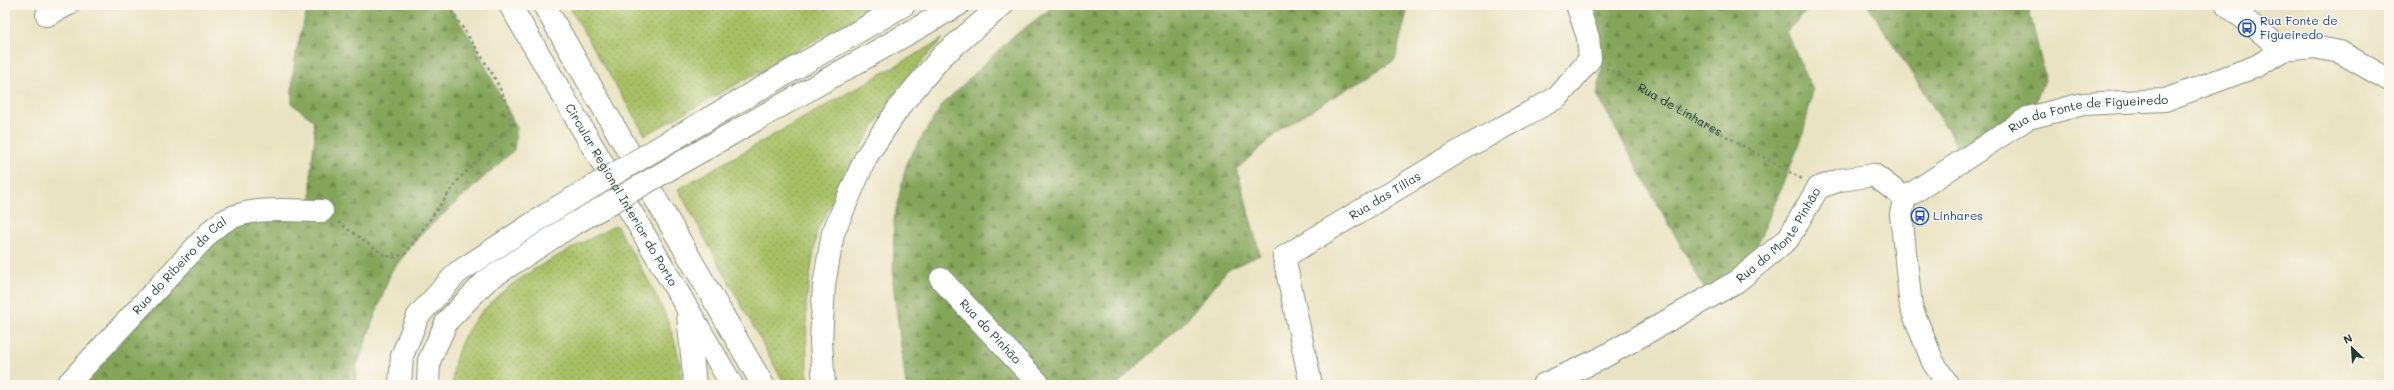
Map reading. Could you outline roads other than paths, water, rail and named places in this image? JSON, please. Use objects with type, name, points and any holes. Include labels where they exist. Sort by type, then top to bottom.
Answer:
[{"type":"main road","points":[[47,15],[67,5]]},
{"type":"main road","name":"Circular Regional Interior do Porto","points":[[510,5],[732,385]]},
{"type":"main road","points":[[544,5],[762,385]]},
{"type":"main road","points":[[400,385],[402,356],[418,316],[457,273],[558,206],[904,5]]},
{"type":"main road","points":[[428,385],[429,361],[447,321],[486,281],[572,225],[958,5]]},
{"type":"main road","points":[[824,385],[821,342],[824,285],[833,233],[866,157],[900,106],[942,56],[1002,5]]},
{"type":"main road","name":"Rua das Tílias","points":[[1311,385],[1284,257],[1463,149],[1558,97],[1590,59],[1588,37],[1577,5]]},
{"type":"main road","points":[[2228,5],[2283,50],[2314,47],[2340,52],[2389,80]]},
{"type":"main road","name":"Rua da Fonte de Figueiredo","points":[[1905,198],[2028,118],[2083,104],[2165,100],[2257,66],[2283,50]]},
{"type":"main road","name":"Rua do Monte Pinhão","points":[[1542,385],[1598,360],[1736,282],[1788,239],[1818,188],[1840,180],[1874,175],[1905,198]]},
{"type":"main road","points":[[1905,198],[1901,214],[1910,307],[1933,362],[1948,385]]},
{"type":"main road","name":"Rua do Ribeiro da Cal","points":[[67,385],[211,231],[226,218],[253,212],[322,211]]},
{"type":"main road","name":"Rua do Pinhão","points":[[941,278],[1040,385]]},
{"type":"main road","points":[[687,308],[695,385]]},
{"type":"place","name":"Rua Fonte de Figueiredo","points":[[2247,28]]},
{"type":"place","name":"Linhares","points":[[1920,216]]}]
